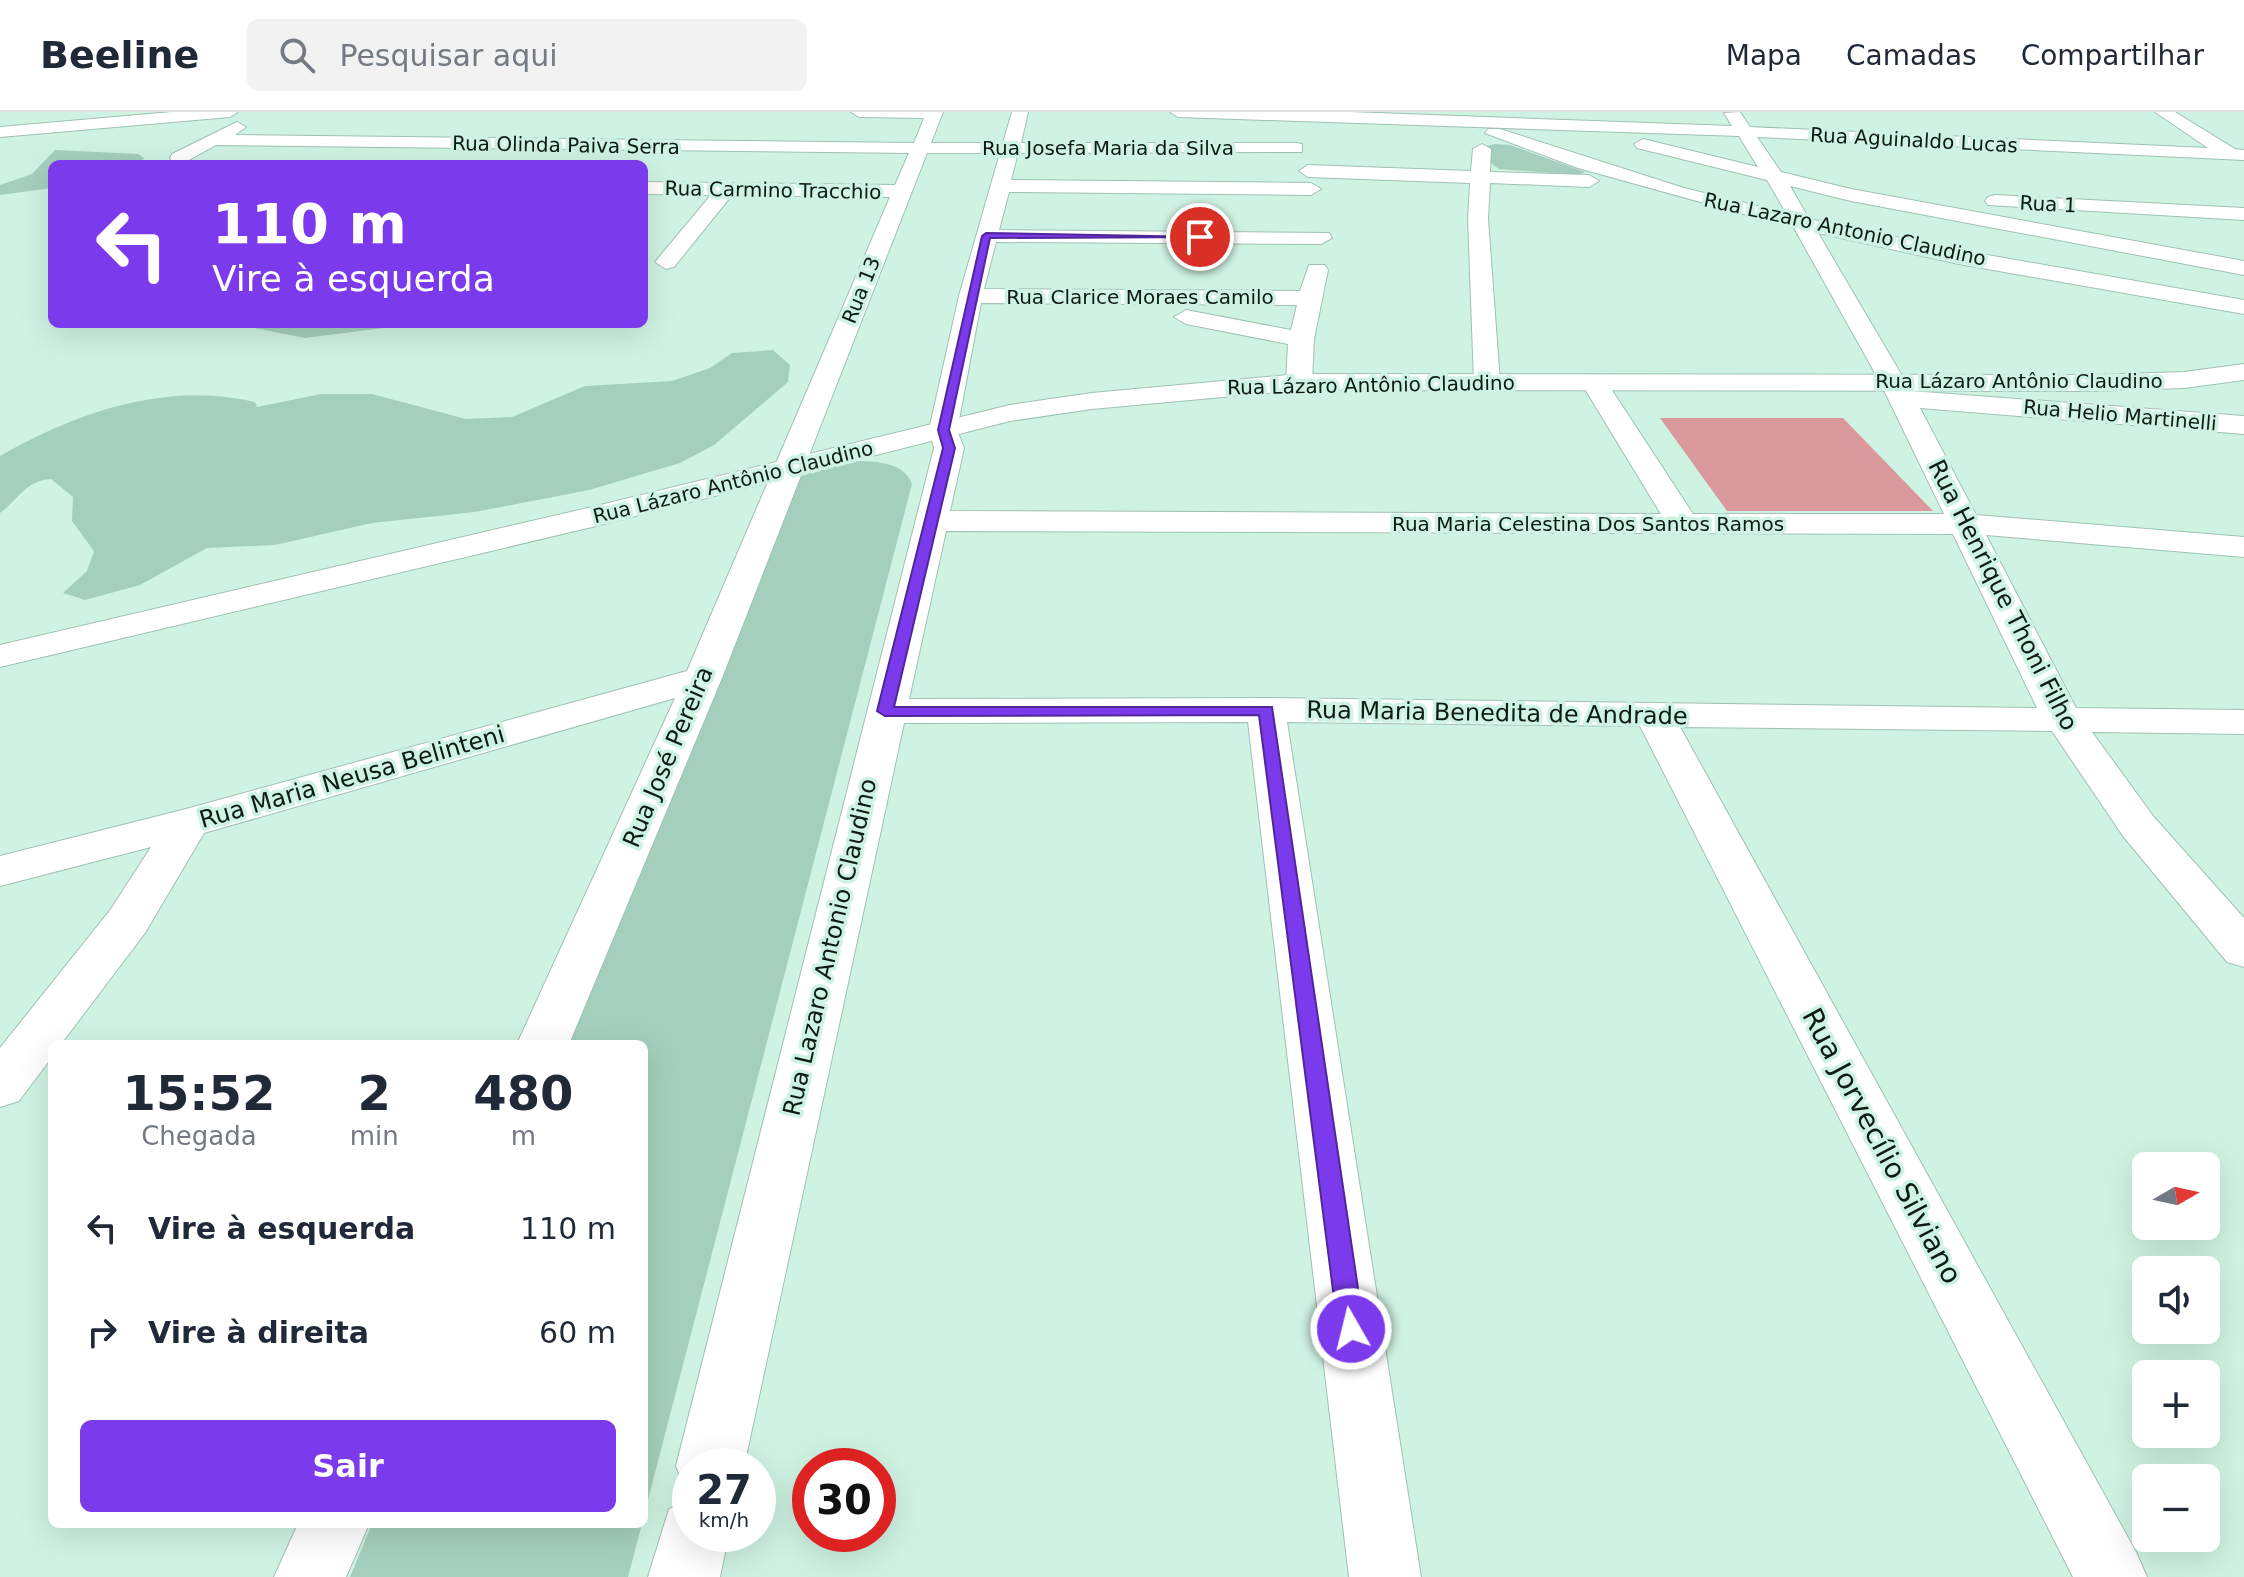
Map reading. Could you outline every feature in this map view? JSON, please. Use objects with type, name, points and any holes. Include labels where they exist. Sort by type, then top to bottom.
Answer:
[{"type":"street","points":[[0,132],[230,112]]},
{"type":"street","points":[[859,112],[934,112]]},
{"type":"street","name":"Rua 13","points":[[789,469],[934,112]]},
{"type":"street","name":"Rua Lazaro Antonio Claudino","points":[[714,1448],[949,448],[943,430],[971,296],[1020,112]]},
{"type":"street","points":[[1178,112],[1462,116],[1585,124]]},
{"type":"street","name":"Rua Clarice Moraes Camilo","points":[[1289,112],[1296,148],[1309,180],[1321,238],[1301,339],[1299,382]]},
{"type":"street","name":"Rua Lazaro Antonio Claudino","points":[[1557,112],[1585,124],[1705,162],[1776,179],[1989,223],[2244,268]]},
{"type":"street","name":"Rua Henrique Thoni Filho","points":[[1731,112],[1776,179],[1897,390],[2062,718],[2138,826],[2244,950]]},
{"type":"street","points":[[2163,112],[2240,158]]},
{"type":"street","name":"Rua Lazaro Antonio Claudino","points":[[1462,116],[1494,133],[1628,178],[1801,222],[2044,272],[2244,307]]},
{"type":"street","points":[[180,160],[179,158],[211,140],[254,119]]},
{"type":"street","name":"Rua Aguinaldo Lucas","points":[[1585,124],[2240,158]]},
{"type":"street","points":[[1487,382],[1478,219],[1483,177],[1482,138],[1494,133]]},
{"type":"street","name":"Rua Olinda Paiva Serra","points":[[211,140],[920,148]]},
{"type":"street","name":"Rua Josefa Maria da Silva","points":[[920,148],[1296,148]]},
{"type":"street","points":[[1002,186],[1483,177],[1597,181],[1628,178]]},
{"type":"street","name":"Rua Carmino Tracchio","points":[[648,188],[901,191]]},
{"type":"street","points":[[666,262],[726,189]]},
{"type":"street","name":"Rua 1","points":[[1851,195],[2244,214]]},
{"type":"street","points":[[1980,200],[1975,210],[1989,223]]},
{"type":"street","points":[[986,236],[1321,238]]},
{"type":"street","name":"Rua Clarice Moraes Camilo","points":[[971,296],[1310,298]]},
{"type":"street","points":[[1073,296],[1301,339]]},
{"type":"street","name":"Rua Lázaro Antônio Claudino","points":[[0,656],[789,469],[1010,413],[1092,401],[1299,382],[1593,381],[1897,390],[2184,380],[2244,372]]},
{"type":"street","points":[[2184,380],[2244,422]]},
{"type":"street","points":[[1593,381],[1684,525]]},
{"type":"street","name":"Rua Helio Martinelli","points":[[1897,390],[2244,422]]},
{"type":"street","name":"Rua José Pereira","points":[[545,1040],[703,678],[789,469]]},
{"type":"street","name":"Rua Maria Celestina Dos Santos Ramos","points":[[931,521],[1965,524],[2244,547]]},
{"type":"street","name":"Rua Maria Neusa Belinteni","points":[[0,871],[188,823],[703,678]]},
{"type":"street","points":[[1266,710],[1385,1577]]},
{"type":"street","name":"Rua Maria Benedita de Andrade","points":[[885,711],[1266,710],[2244,722]]},
{"type":"street","name":"Rua Jorvecílio Silviano","points":[[1654,715],[2111,1577]]},
{"type":"street","points":[[0,1086],[128,921],[188,823]]},
{"type":"street","points":[[310,1577],[332,1528]]},
{"type":"street","points":[[684,1577],[690,1552]]},
{"type":"green space","points":[[1510,145],[1585,172],[1578,175],[1499,169],[1489,162],[1487,146]]},
{"type":"green space","points":[[55,150],[138,154],[145,159],[48,160],[48,189],[0,195],[0,185],[32,174]]},
{"type":"green space","points":[[254,328],[384,328],[305,338]]},
{"type":"green space","points":[[773,350],[790,365],[788,382],[714,445],[680,463],[589,490],[475,512],[372,523],[275,545],[207,548],[140,585],[85,600],[63,593],[87,571],[94,551],[72,521],[73,497],[51,479],[42,480],[28,487],[0,513],[0,456],[91,414],[156,398],[222,396],[255,402],[257,407],[321,394],[372,394],[466,419],[512,417],[585,386],[672,381],[710,368],[732,353]]},
{"type":"green space","points":[[849,461],[876,462],[902,470],[912,484],[648,1500],[648,1040],[569,1040],[797,479],[819,467]]},
{"type":"green space","points":[[370,1528],[641,1528],[628,1577],[350,1577]]},
{"type":"building","points":[[1660,418],[1843,418],[1933,511],[1727,511]]},
{"type":"route","points":[[1200,237],[986,236],[943,430],[949,448],[885,711],[1266,710],[1351,1329]]}]
